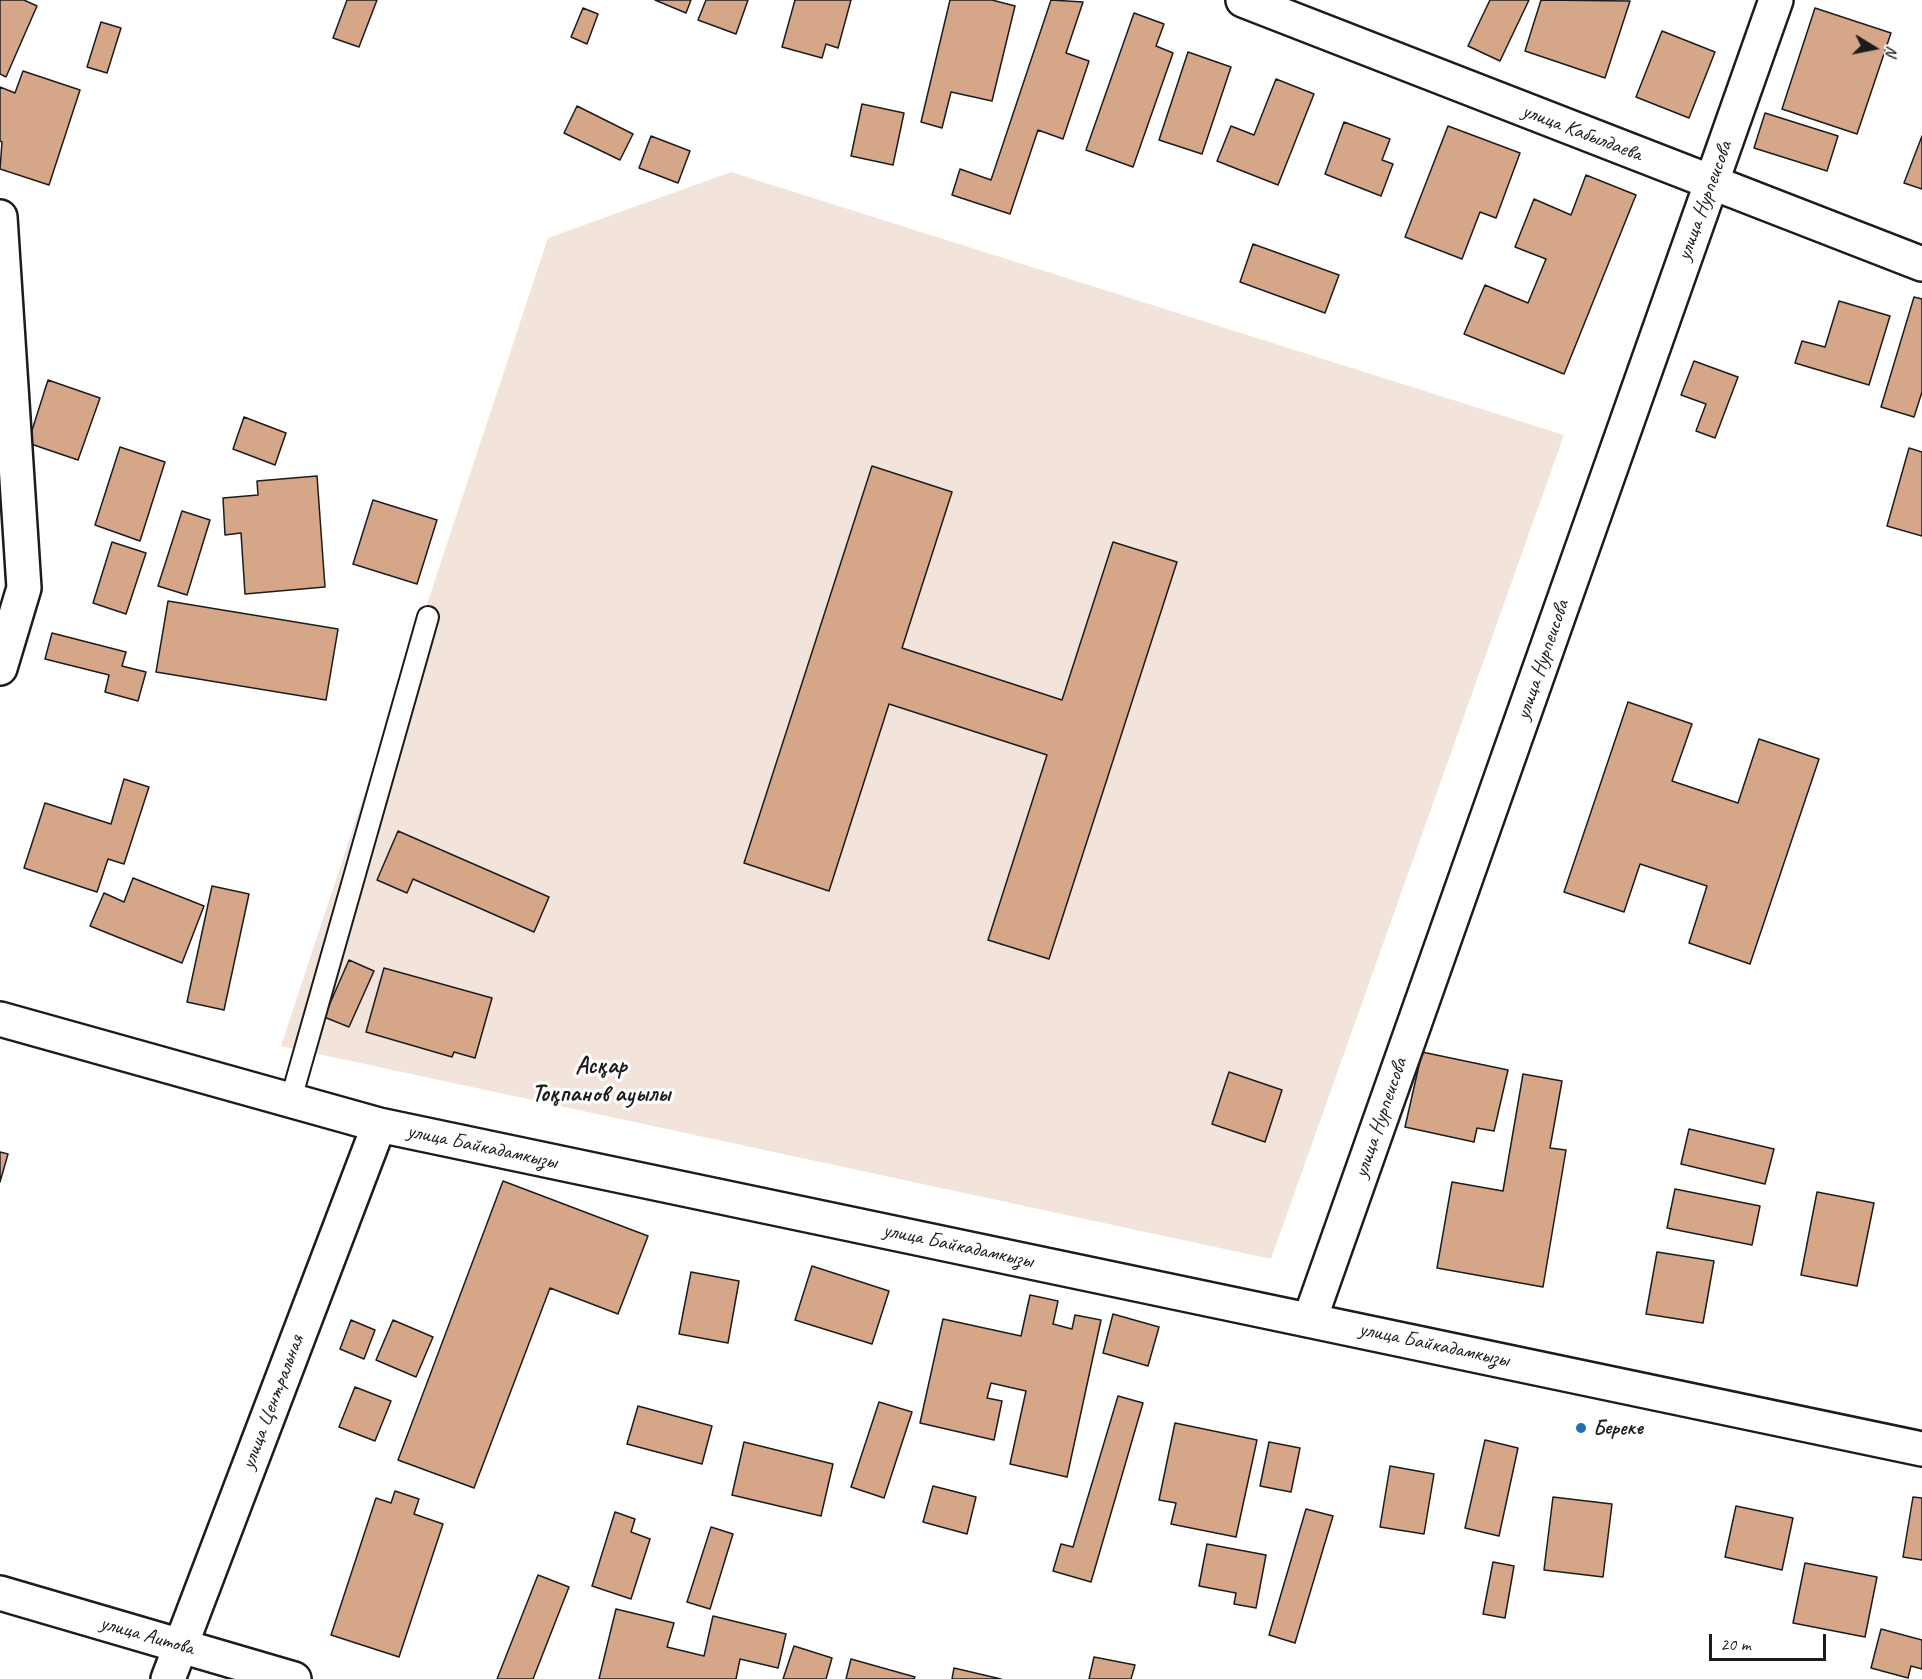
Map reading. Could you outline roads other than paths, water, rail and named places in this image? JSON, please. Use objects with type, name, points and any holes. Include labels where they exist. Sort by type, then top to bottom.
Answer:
[{"type":"street","name":"улица Кабылдаева","points":[[1243,0],[1711,184],[1922,264]]},
{"type":"street","name":"улица Нурпеисова","points":[[1310,1319],[1776,0]]},
{"type":"street","points":[[0,217],[24,588],[0,668]]},
{"type":"street","name":"улица Байкадамкызы","points":[[0,1019],[379,1125],[1922,1449]]},
{"type":"street","name":"улица Центральная","points":[[168,1679],[379,1125]]},
{"type":"street","name":"улица Аитова","points":[[0,1593],[294,1679]]},
{"type":"lane","points":[[291,1099],[428,617]]},
{"type":"place","name":"Береке","points":[[1581,1428]]},
{"type":"district","name":"Асқар Тоқпанов ауылы","points":[[601,1081]]}]
